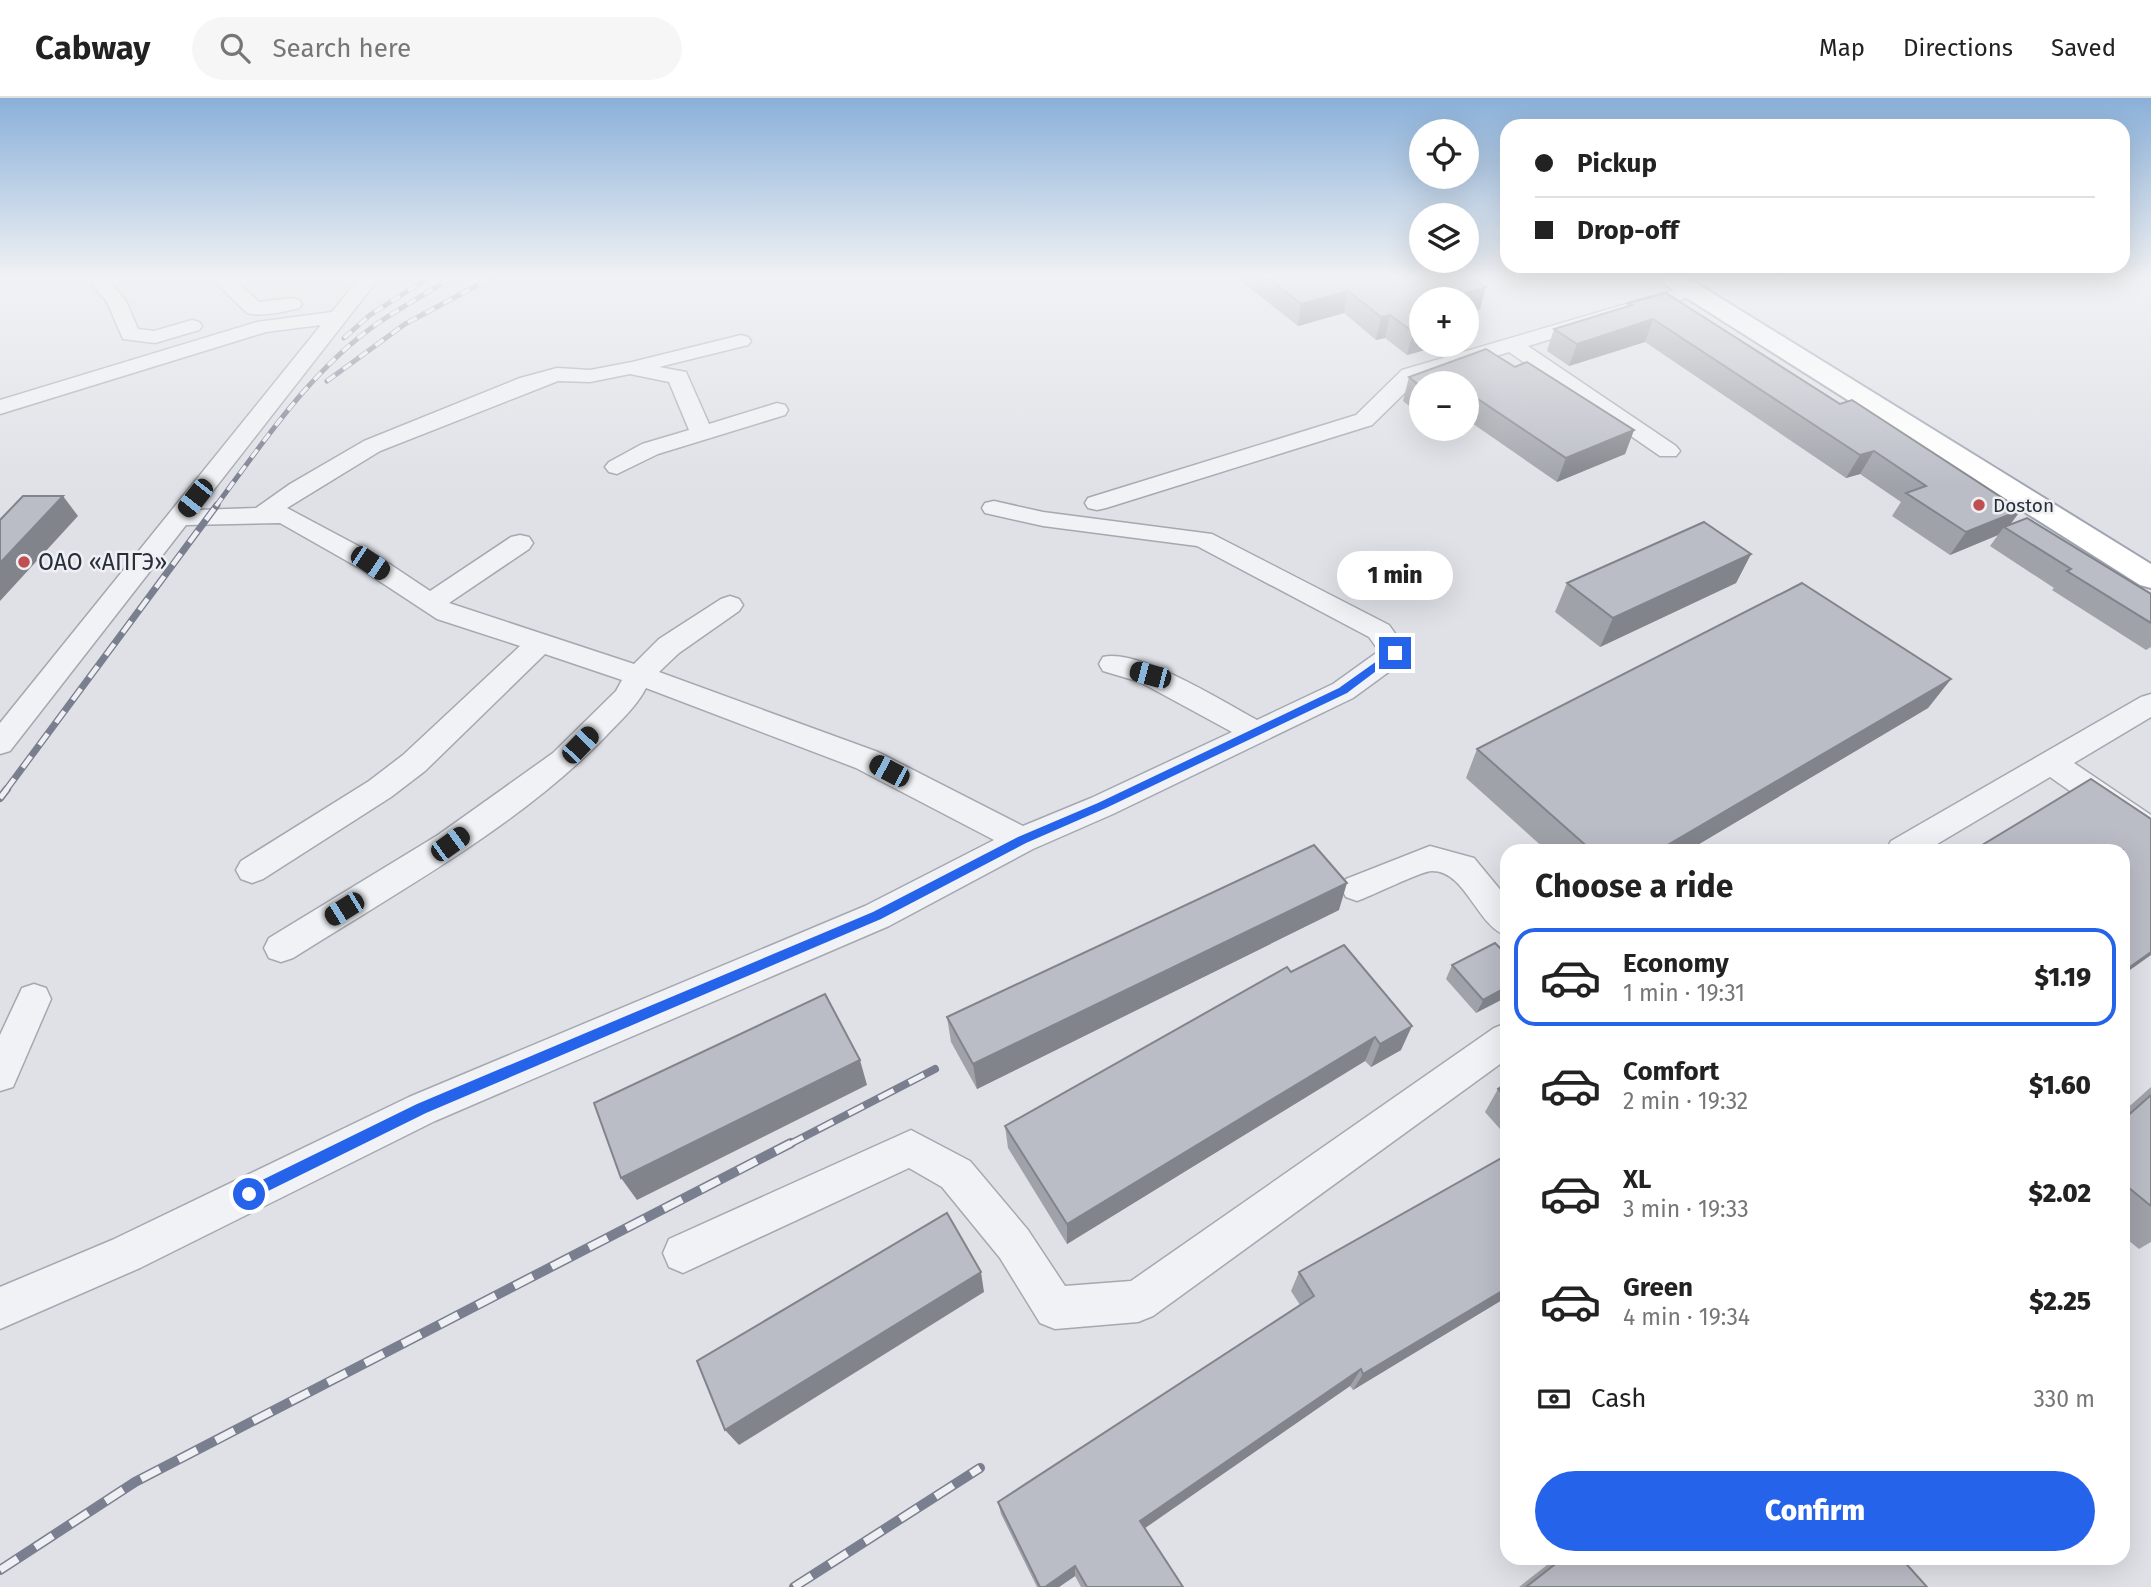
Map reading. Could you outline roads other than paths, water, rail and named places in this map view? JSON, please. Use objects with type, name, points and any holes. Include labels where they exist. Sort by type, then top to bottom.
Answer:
[{"type":"main road","points":[[1786,347],[2151,578]]},
{"type":"main road","points":[[1790,347],[2151,566]]},
{"type":"street","points":[[0,407],[194,347]]},
{"type":"street","points":[[0,743],[314,347]]},
{"type":"street","points":[[261,516],[298,489],[372,446],[434,419],[557,374],[590,376],[714,347]]},
{"type":"street","points":[[1097,503],[1364,420],[1377,410],[1393,386],[1410,375],[1500,347]]},
{"type":"street","points":[[1516,347],[1668,451]]},
{"type":"street","points":[[630,368],[678,377],[702,435]]},
{"type":"street","points":[[617,467],[650,449],[777,410]]},
{"type":"street","points":[[0,1308],[125,1254],[422,1109],[877,916],[1022,840],[1102,806],[1343,691],[1395,653],[1379,631],[1203,539],[1043,519],[994,508]]},
{"type":"street","points":[[179,518],[285,515],[370,563],[446,613],[639,676],[867,760],[1022,840]]},
{"type":"street","points":[[430,603],[520,543]]},
{"type":"street","points":[[281,948],[450,844],[564,761],[627,696],[639,676],[669,646],[730,605]]},
{"type":"street","points":[[252,870],[380,789],[414,763],[540,643]]},
{"type":"street","points":[[1113,664],[1150,675],[1256,732]]},
{"type":"street","points":[[1912,844],[2151,705]]},
{"type":"street","points":[[2051,763],[2151,831]]},
{"type":"street","points":[[1357,888],[1430,858],[1463,867],[1500,913]]},
{"type":"street","points":[[0,1075],[34,999]]},
{"type":"street","points":[[682,1252],[911,1148],[957,1174],[1014,1244],[1055,1308],[1138,1301],[1500,1044]]},
{"type":"railway","points":[[216,506],[290,408],[348,347]]},
{"type":"railway","points":[[327,381],[373,347]]},
{"type":"railway","points":[[6,790],[217,505]]},
{"type":"railway","points":[[0,798],[7,789]]},
{"type":"railway","points":[[788,1145],[935,1069]]},
{"type":"railway","points":[[0,1570],[135,1482],[791,1143]]},
{"type":"railway","points":[[794,1587],[980,1468]]},
{"type":"place","name":"Doston","points":[[1979,505]]},
{"type":"place","name":"ОАО «АПГЭ»","points":[[24,562]]}]
